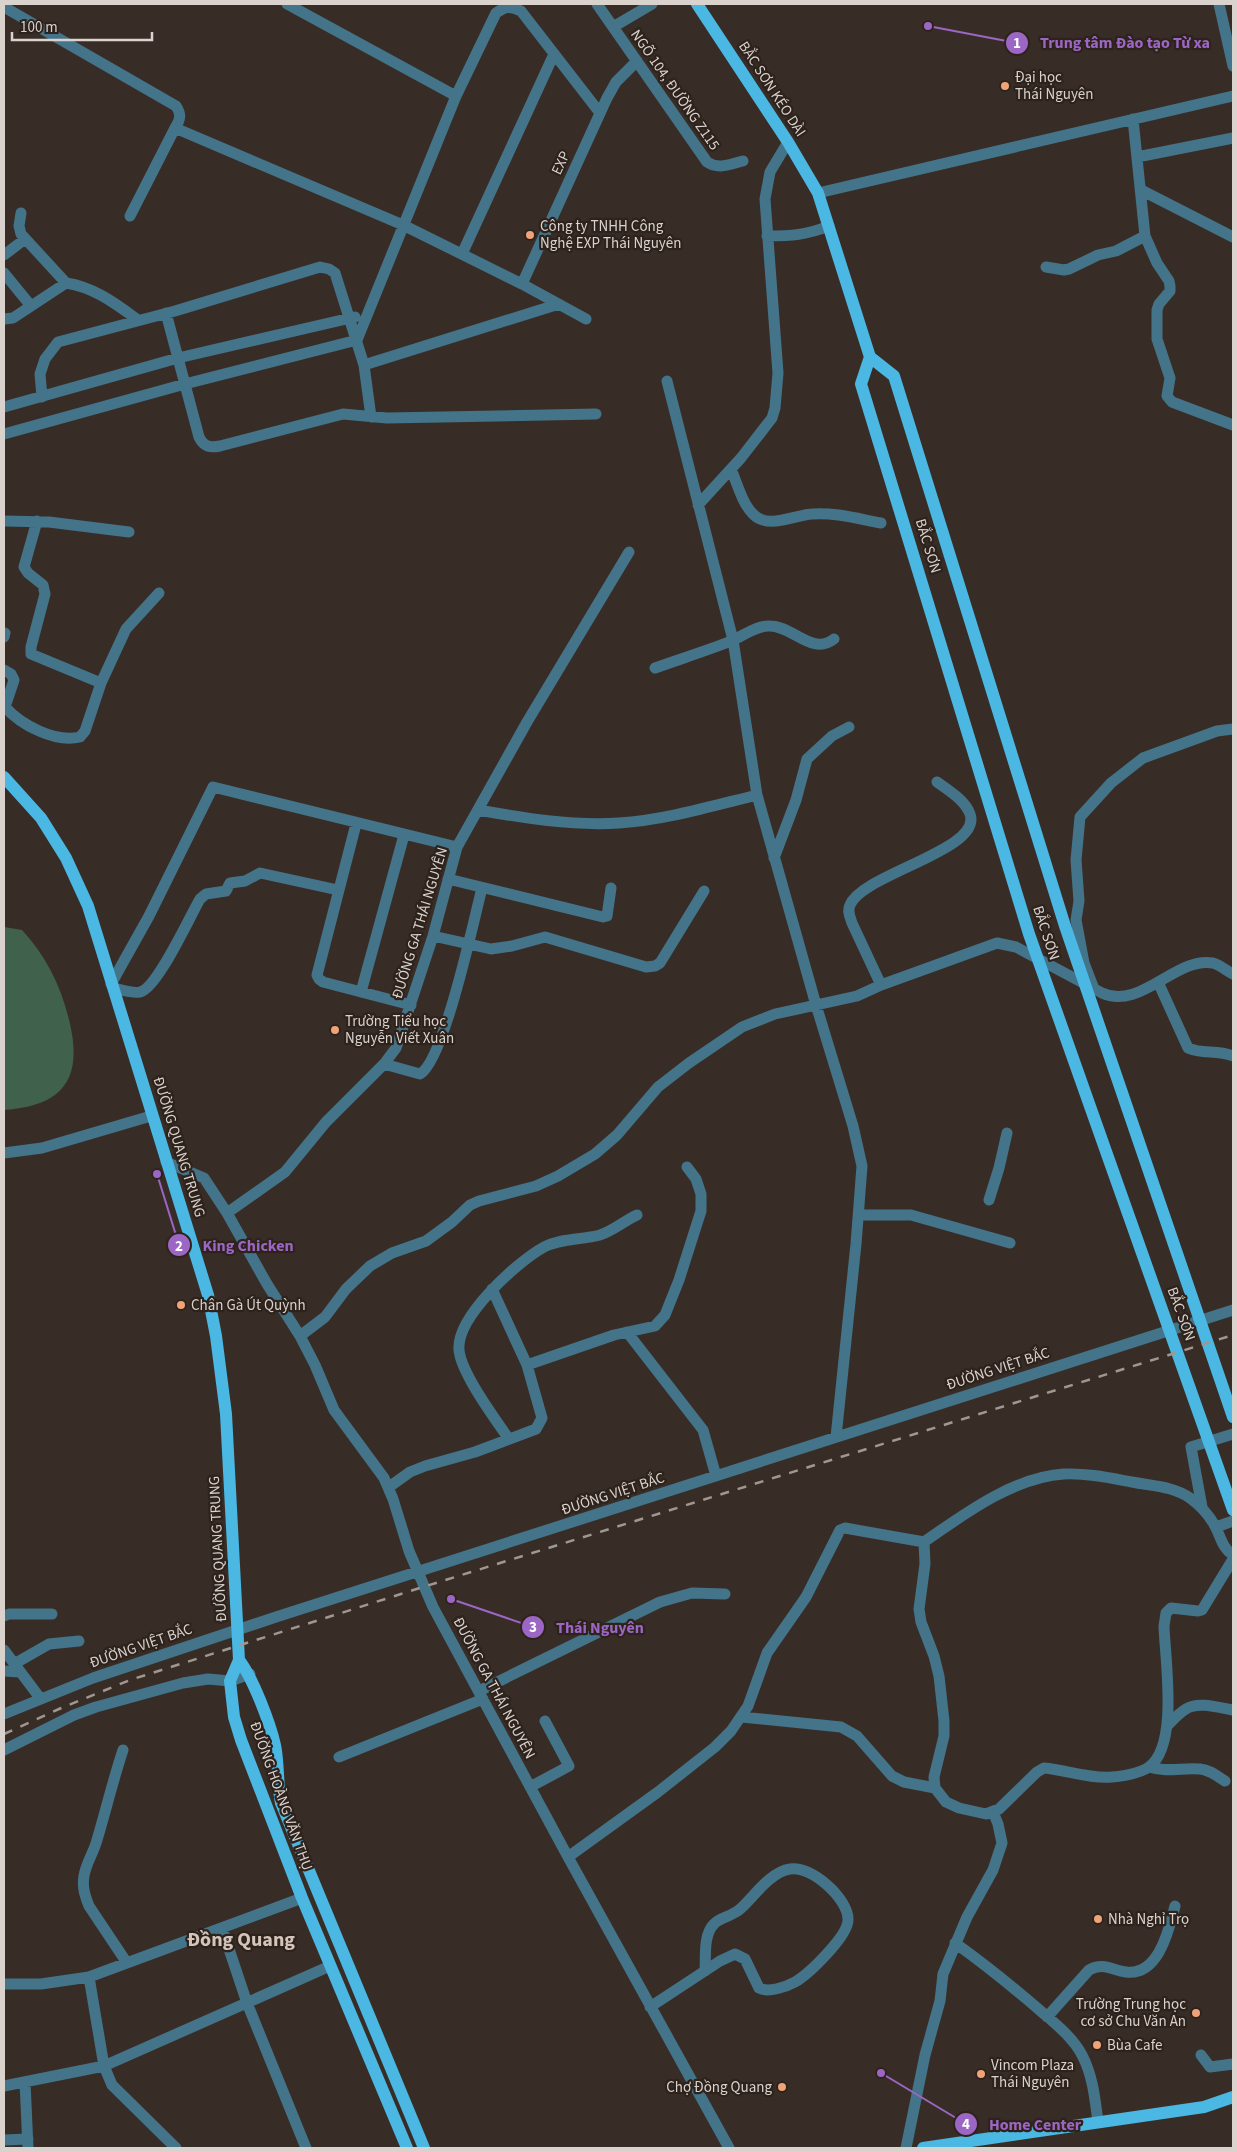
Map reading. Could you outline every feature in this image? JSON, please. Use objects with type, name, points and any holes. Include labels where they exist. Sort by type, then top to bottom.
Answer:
[{"type":"main road","name":"BẮC SƠN KÉO DÀI","points":[[697,4],[788,142],[818,193]]},
{"type":"main road","points":[[818,193],[870,357]]},
{"type":"main road","name":"BẮC SƠN","points":[[1233,1417],[1065,926],[894,376],[870,357],[861,384],[1029,934],[1233,1510]]},
{"type":"main road","name":"ĐƯỜNG QUANG TRUNG","points":[[4,777],[41,818],[66,858],[88,906],[151,1116],[208,1295],[216,1336],[229,1458],[239,1660]]},
{"type":"main road","name":"ĐƯỜNG HOÀNG VĂN THỤ","points":[[407,2148],[380,2088],[302,1898],[241,1740],[234,1717],[230,1681],[239,1660],[250,1674],[275,1744],[277,1783],[282,1803],[424,2148]]},
{"type":"main road","points":[[380,2088],[396,2080]]},
{"type":"main road","points":[[923,2148],[1204,2107],[1233,2098]]},
{"type":"street","points":[[287,4],[456,96]]},
{"type":"street","name":"NGÕ 104, ĐƯỜNG Z115","points":[[597,4],[707,162],[713,166],[721,166],[743,161]]},
{"type":"street","points":[[613,27],[652,4]]},
{"type":"street","points":[[1219,4],[1233,66]]},
{"type":"street","points":[[4,7],[176,106],[180,118],[130,216]]},
{"type":"street","points":[[357,340],[456,96],[496,13],[504,7],[512,7],[521,11],[600,113]]},
{"type":"street","points":[[462,254],[554,54]]},
{"type":"street","name":"EXP","points":[[522,284],[600,113],[616,82],[637,61]]},
{"type":"street","points":[[818,193],[1233,96]]},
{"type":"street","points":[[1133,119],[1145,236],[1150,249],[1170,280],[1170,291],[1161,300],[1157,310],[1157,339],[1170,378],[1169,400],[1233,425]]},
{"type":"street","points":[[175,128],[403,225],[522,284],[586,319]]},
{"type":"street","points":[[1137,157],[1233,138]]},
{"type":"street","points":[[698,505],[731,469],[772,418],[776,408],[778,373],[765,199],[770,172],[788,142]]},
{"type":"street","points":[[1141,190],[1233,237]]},
{"type":"street","points":[[21,213],[19,226],[25,239],[66,283],[82,287],[112,301],[138,320]]},
{"type":"street","points":[[767,236],[809,234],[829,226]]},
{"type":"street","points":[[1046,267],[1069,269],[1098,255],[1116,251],[1145,236]]},
{"type":"street","points":[[4,255],[25,239]]},
{"type":"street","points":[[42,397],[40,374],[45,359],[58,342],[166,313],[320,266],[329,268],[335,273],[364,365],[371,417]]},
{"type":"street","points":[[4,274],[32,306]]},
{"type":"street","points":[[4,319],[13,318],[66,283]]},
{"type":"street","points":[[364,365],[559,304]]},
{"type":"street","points":[[166,313],[199,438],[204,446],[208,447],[220,446],[343,414],[371,417],[444,418],[596,414]]},
{"type":"street","points":[[4,407],[178,358],[349,317],[367,316]]},
{"type":"street","points":[[4,434],[185,384],[357,340]]},
{"type":"street","points":[[667,381],[733,640],[757,796],[862,1166],[859,1215],[836,1437]]},
{"type":"street","points":[[731,469],[753,515],[763,520],[779,521],[811,514],[881,523]]},
{"type":"street","points":[[4,521],[37,521],[129,532]]},
{"type":"street","points":[[37,521],[24,567],[28,573],[43,585],[45,594],[31,647],[31,654],[101,683]]},
{"type":"street","name":"ĐƯỜNG GA THÁI NGUYÊN","points":[[228,1213],[281,1175],[326,1122],[384,1064],[396,1048],[458,847],[531,715],[629,552]]},
{"type":"street","points":[[4,670],[11,674],[14,680],[4,707],[23,722],[49,734],[71,739],[80,737],[85,731],[101,683],[126,630],[159,592]]},
{"type":"street","points":[[654,668],[733,640],[765,626],[784,628],[808,642],[820,644],[834,639]]},
{"type":"street","points":[[774,858],[796,800],[807,760],[832,736],[849,726]]},
{"type":"street","points":[[1094,988],[1084,964],[1076,920],[1079,901],[1076,860],[1077,840],[1078,826],[1082,813],[1111,783],[1143,758],[1217,731],[1233,729]]},
{"type":"street","points":[[881,985],[852,923],[849,906],[853,899],[865,888],[956,842],[969,826],[971,817],[967,809],[937,782]]},
{"type":"street","points":[[338,890],[260,873],[246,881],[230,883],[226,891],[206,894],[200,899],[162,970],[143,990],[136,992],[112,986],[213,787],[356,824],[458,847]]},
{"type":"street","points":[[478,810],[566,823],[618,823],[683,813],[757,796]]},
{"type":"street","points":[[356,824],[318,975],[324,982],[411,1004]]},
{"type":"street","points":[[361,992],[404,835]]},
{"type":"street","points":[[448,879],[603,917],[608,916],[611,888]]},
{"type":"street","points":[[384,1064],[412,1072],[423,1072],[438,1044],[449,1014],[482,888]]},
{"type":"street","points":[[432,936],[485,948],[501,948],[544,937],[646,967],[655,966],[660,963],[704,891]]},
{"type":"street","points":[[300,1336],[325,1317],[351,1283],[379,1259],[426,1241],[452,1222],[470,1205],[546,1182],[596,1154],[617,1135],[665,1081],[742,1027],[775,1014],[857,996],[881,985],[1002,943],[1016,947],[1108,995],[1124,996],[1187,968],[1206,963],[1215,964],[1233,974]]},
{"type":"street","points":[[1158,982],[1188,1048],[1198,1052],[1217,1051],[1233,1056]]},
{"type":"street","points":[[4,1153],[42,1148],[151,1116]]},
{"type":"street","points":[[989,1200],[1007,1133]]},
{"type":"street","name":"ĐƯỜNG GA THÁI NGUYÊN","points":[[166,1162],[204,1178],[228,1213],[267,1284],[300,1336],[315,1365],[334,1410],[377,1468],[388,1487],[417,1571],[433,1607],[650,2007],[729,2148]]},
{"type":"street","points":[[526,1365],[627,1332],[655,1326],[670,1308],[701,1211],[701,1194],[696,1179],[687,1167]]},
{"type":"street","points":[[859,1215],[900,1214],[916,1216],[1010,1243]]},
{"type":"street","points":[[510,1439],[481,1397],[460,1355],[458,1348],[459,1339],[467,1322],[492,1289],[520,1263],[545,1247],[559,1242],[602,1234],[637,1216]]},
{"type":"street","points":[[388,1487],[418,1469],[536,1429],[542,1418],[526,1365],[492,1289]]},
{"type":"street","name":"ĐƯỜNG VIỆT BẮC","points":[[4,1714],[93,1678],[238,1629],[1233,1310]]},
{"type":"street","points":[[627,1332],[703,1430],[716,1476]]},
{"type":"street","points":[[1233,1434],[1191,1447],[1202,1506],[1216,1527],[1224,1547],[1233,1555]]},
{"type":"street","points":[[568,1857],[625,1817],[715,1747],[742,1717],[754,1691],[766,1653],[806,1597],[840,1530],[845,1528],[924,1542],[965,1513],[1023,1484],[1043,1477],[1063,1474],[1106,1477],[1166,1488],[1178,1491],[1202,1506]]},
{"type":"street","points":[[1216,1527],[1233,1521]]},
{"type":"street","points":[[924,1542],[925,1564],[919,1609],[921,1622],[934,1656],[939,1676],[944,1721],[944,1736],[934,1777],[935,1788],[946,1802],[960,1808],[986,1814],[993,1812],[1007,1802],[1037,1772],[1044,1768],[1099,1777],[1112,1777],[1141,1771],[1150,1767],[1163,1746],[1168,1725],[1164,1626],[1166,1613],[1171,1608],[1202,1610],[1233,1559]]},
{"type":"street","points":[[339,1757],[481,1695],[617,1622],[660,1602],[692,1593],[725,1594]]},
{"type":"street","points":[[4,1616],[9,1614],[52,1614]]},
{"type":"street","points":[[4,1671],[17,1668],[49,1644],[79,1641]]},
{"type":"street","points":[[4,1650],[40,1698]]},
{"type":"street","points":[[4,1750],[96,1706],[183,1683],[208,1679],[230,1681],[250,1674]]},
{"type":"street","points":[[1168,1725],[1186,1709],[1193,1707],[1206,1706],[1233,1710]]},
{"type":"street","points":[[742,1717],[842,1727],[857,1736],[892,1776],[904,1782],[935,1788]]},
{"type":"street","points":[[530,1787],[569,1766],[545,1721]]},
{"type":"street","points":[[123,1750],[109,1791],[97,1841],[84,1876],[84,1884],[85,1896],[89,1906],[127,1963]]},
{"type":"street","points":[[1150,1767],[1165,1771],[1200,1769],[1212,1772],[1225,1781]]},
{"type":"street","points":[[906,2148],[921,2074],[940,2001],[943,1974],[955,1943],[992,1870],[999,1852],[1002,1836],[993,1812]]},
{"type":"street","points":[[650,2007],[735,1954],[745,1959],[759,1988],[762,1990],[781,1988],[795,1982],[839,1941],[847,1930],[848,1911],[843,1902],[828,1886],[816,1877],[798,1869],[785,1870],[772,1878],[739,1910],[715,1922],[710,1930],[707,1941],[705,1971]]},
{"type":"street","points":[[4,1984],[40,1984],[89,1977],[302,1898]]},
{"type":"street","points":[[1048,2017],[1089,1970],[1096,1966],[1134,1972],[1152,1962],[1165,1942],[1175,1906]]},
{"type":"street","points":[[222,1928],[247,2003],[306,2148]]},
{"type":"street","points":[[955,1943],[1004,1979],[1048,2017],[1076,2045],[1082,2055],[1093,2085],[1098,2122]]},
{"type":"street","points":[[4,2086],[104,2066],[330,1966]]},
{"type":"street","points":[[89,1977],[104,2066],[112,2085],[176,2148]]},
{"type":"street","points":[[1201,2055],[1210,2067],[1233,2064]]},
{"type":"street","points":[[4,2140],[28,2144],[25,2082]]},
{"type":"green space","points":[[4,927],[22,930],[46,962],[58,986],[67,1011],[73,1044],[73,1061],[70,1075],[63,1087],[53,1096],[40,1103],[4,1110]]},
{"type":"railway","points":[[4,1734],[130,1680],[1233,1335]]},
{"type":"place","name":"Trung tâm Đào tạo Từ xa","points":[[928,26]]},
{"type":"place","name":"Đại học Thái Nguyên","points":[[1005,86]]},
{"type":"place","name":"Công ty TNHH Công Nghệ EXP Thái Nguyên","points":[[530,235]]},
{"type":"place","name":"Trường Tiểu học Nguyễn Viết Xuân","points":[[335,1030]]},
{"type":"place","name":"King Chicken","points":[[157,1174]]},
{"type":"place","name":"Chân Gà Út Quỳnh","points":[[181,1305]]},
{"type":"place","name":"Thái Nguyên","points":[[451,1599]]},
{"type":"place","name":"Nhà Nghỉ Trọ","points":[[1098,1919]]},
{"type":"place","name":"Trường Trung học cơ sở Chu Văn An","points":[[1196,2013]]},
{"type":"place","name":"Bùa Cafe","points":[[1097,2045]]},
{"type":"place","name":"Home Center","points":[[881,2073]]},
{"type":"place","name":"Vincom Plaza Thái Nguyên","points":[[981,2074]]},
{"type":"place","name":"Chợ Đồng Quang","points":[[782,2087]]},
{"type":"district","name":"Đồng Quang","points":[[241,1940]]}]
